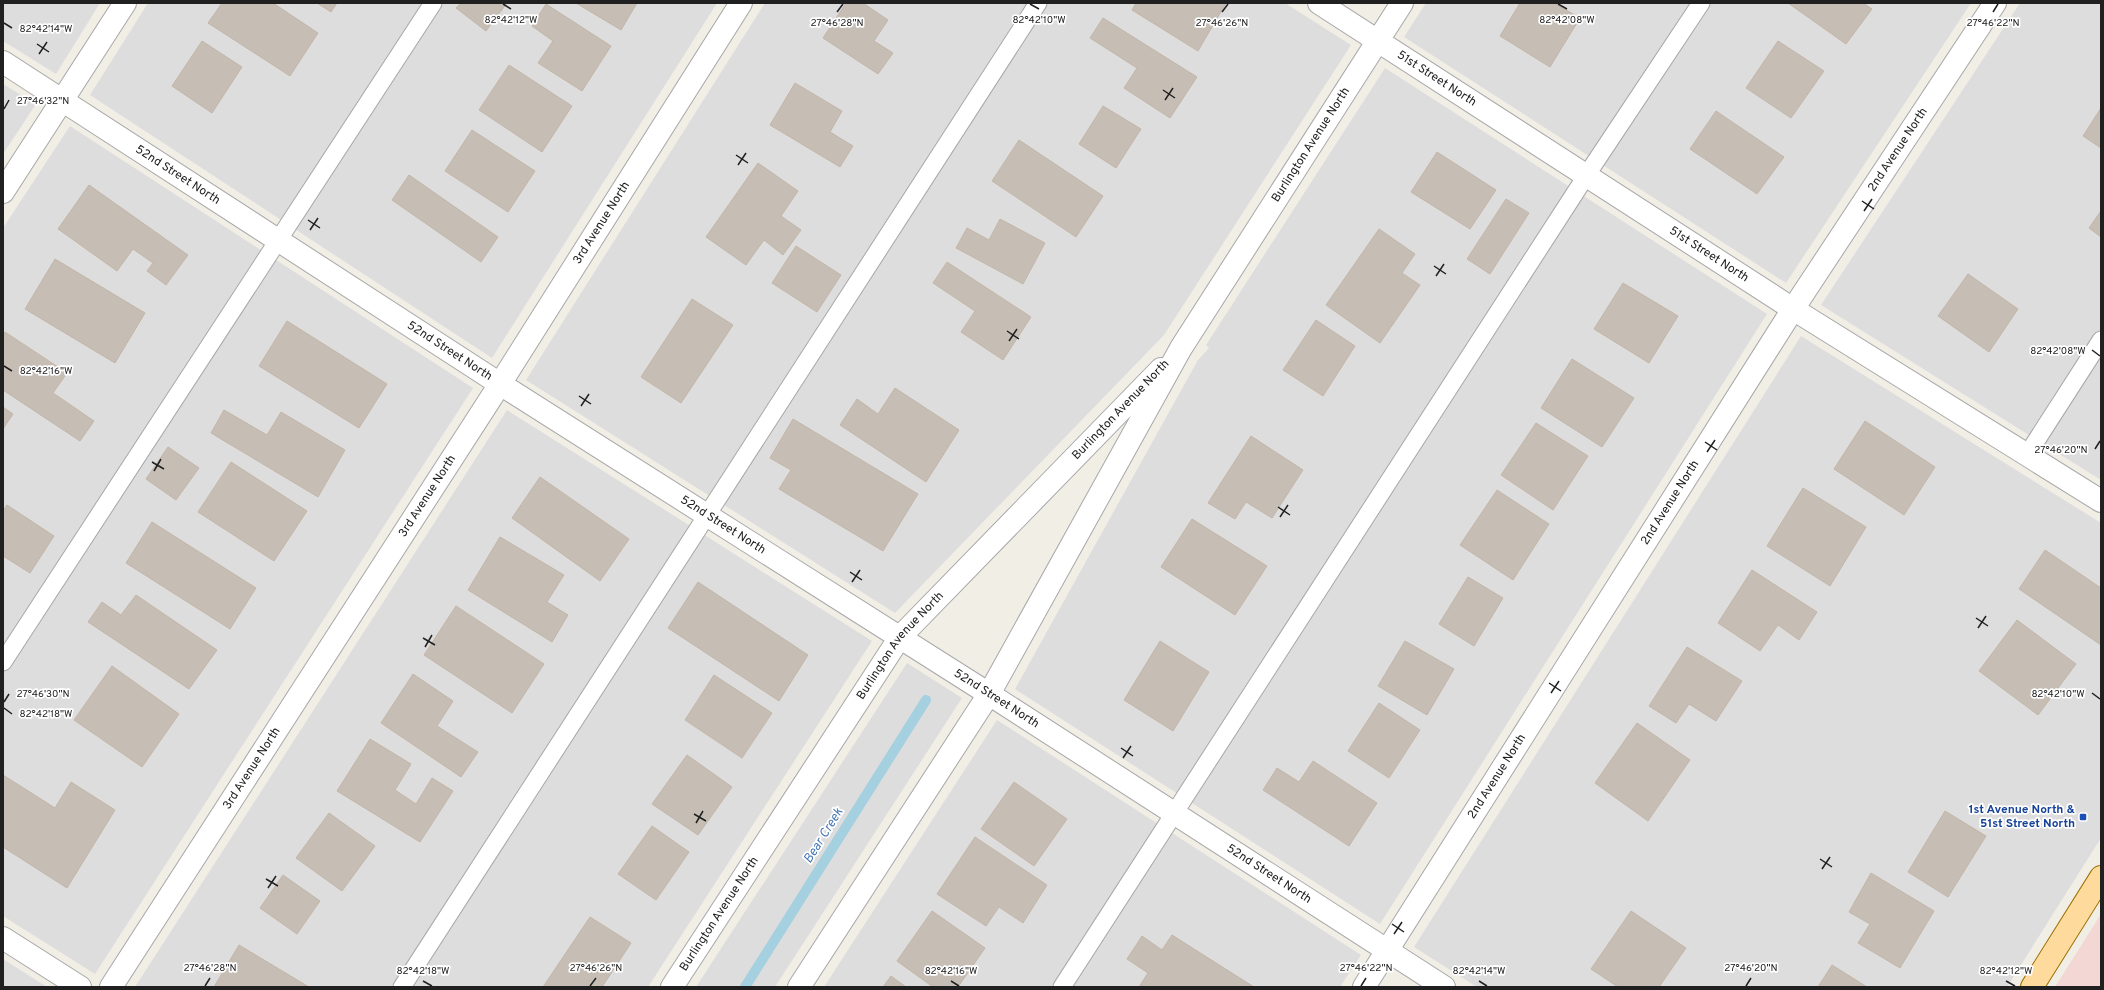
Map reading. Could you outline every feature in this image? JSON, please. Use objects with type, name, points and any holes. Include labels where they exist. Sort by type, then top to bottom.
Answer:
[{"type":"main road","points":[[2032,987],[2101,877]]},
{"type":"street","points":[[3,192],[64,100],[125,3]]},
{"type":"street","name":"3rd Avenue North","points":[[111,987],[500,384],[741,3]]},
{"type":"street","name":"51st Street North","points":[[1319,3],[1793,309],[2101,501]]},
{"type":"street","name":"Burlington Avenue North","points":[[800,987],[989,694],[1181,348],[1402,3]]},
{"type":"street","name":"2nd Avenue North","points":[[1364,987],[1793,309],[1995,3]]},
{"type":"street","name":"52nd Street North","points":[[3,62],[64,100],[500,384],[900,636],[1444,987]]},
{"type":"street","name":"Burlington Avenue North","points":[[672,987],[900,636],[1181,348]]},
{"type":"street","points":[[3,938],[80,987]]},
{"type":"lane","points":[[3,662],[433,3]]},
{"type":"lane","points":[[402,987],[1038,3]]},
{"type":"lane","points":[[1062,987],[1586,176],[1700,3]]},
{"type":"lane","points":[[2027,455],[2101,340]]},
{"type":"shaded area","points":[[3,3],[100,3],[56,74],[3,41]]},
{"type":"shaded area","points":[[148,3],[717,3],[492,358],[90,95]]},
{"type":"shaded area","points":[[765,3],[1285,3],[1351,45],[1164,335],[895,613],[526,380]]},
{"type":"shaded area","points":[[1426,3],[1971,3],[1786,283],[1404,37]]},
{"type":"shaded area","points":[[2020,3],[2101,3],[2101,480],[1821,305]]},
{"type":"shaded area","points":[[1385,68],[1767,314],[1380,924],[1015,689],[1198,360],[1209,348],[1206,345]]},
{"type":"shaded area","points":[[3,84],[36,104],[3,154]]},
{"type":"shaded area","points":[[70,126],[473,388],[95,974],[3,916],[3,228]]},
{"type":"shaded area","points":[[1801,336],[2101,523],[2101,838],[2007,987],[1477,987],[1414,947]]},
{"type":"shaded area","points":[[507,410],[872,641],[648,987],[135,987]]},
{"type":"shaded area","points":[[907,663],[962,698],[775,987],[696,987]]},
{"type":"shaded area","points":[[997,720],[1361,955],[1340,987],[824,987]]},
{"type":"shaded area","points":[[2101,914],[2101,987],[2055,987]]},
{"type":"shaded area","points":[[3,959],[47,987],[3,987]]},
{"type":"building","points":[[222,3],[273,3],[318,33],[290,76],[208,23]]},
{"type":"building","points":[[317,3],[337,3],[331,12]]},
{"type":"building","points":[[461,3],[507,3],[486,31],[456,8]]},
{"type":"building","points":[[576,3],[637,3],[621,30]]},
{"type":"building","points":[[846,3],[863,3],[888,20],[874,41],[893,53],[878,74],[823,38]]},
{"type":"building","points":[[1136,3],[1226,3],[1198,51],[1132,10]]},
{"type":"building","points":[[1520,3],[1554,3],[1580,18],[1550,67],[1500,36]]},
{"type":"building","points":[[1788,3],[1863,3],[1872,9],[1846,44]]},
{"type":"building","points":[[546,4],[611,46],[582,91],[538,63],[553,41],[532,26]]},
{"type":"building","points":[[1103,18],[1197,77],[1170,118],[1124,88],[1137,68],[1090,38]]},
{"type":"building","points":[[202,41],[242,67],[212,113],[172,86]]},
{"type":"building","points":[[1778,41],[1824,71],[1791,118],[1746,88]]},
{"type":"building","points":[[509,65],[572,106],[542,152],[479,110]]},
{"type":"building","points":[[795,83],[842,111],[830,132],[853,146],[840,167],[770,125]]},
{"type":"building","points":[[1103,106],[1141,129],[1116,168],[1079,144]]},
{"type":"building","points":[[2101,108],[2101,148],[2083,136]]},
{"type":"building","points":[[1716,111],[1784,157],[1757,194],[1690,149]]},
{"type":"building","points":[[472,130],[535,171],[508,212],[445,171]]},
{"type":"building","points":[[1019,140],[1103,196],[1076,237],[992,181]]},
{"type":"building","points":[[1437,152],[1496,190],[1470,229],[1411,192]]},
{"type":"building","points":[[758,163],[798,191],[781,216],[801,230],[783,255],[764,240],[746,265],[706,237]]},
{"type":"building","points":[[409,175],[498,237],[481,262],[392,200]]},
{"type":"building","points":[[89,185],[188,255],[166,285],[147,271],[153,263],[133,249],[117,271],[58,229]]},
{"type":"building","points":[[1506,199],[1529,213],[1490,274],[1467,259]]},
{"type":"building","points":[[2101,211],[2101,237],[2089,228]]},
{"type":"building","points":[[1000,219],[1045,243],[1023,284],[956,248],[967,228],[989,240]]},
{"type":"building","points":[[1379,229],[1415,254],[1402,273],[1420,285],[1380,343],[1326,305]]},
{"type":"building","points":[[796,246],[841,275],[817,312],[772,283]]},
{"type":"building","points":[[55,259],[145,313],[115,363],[25,309]]},
{"type":"building","points":[[947,262],[1031,317],[1003,360],[961,332],[975,311],[933,283]]},
{"type":"building","points":[[1968,274],[2018,309],[1989,352],[1938,316]]},
{"type":"building","points":[[1623,283],[1678,316],[1649,363],[1594,329]]},
{"type":"building","points":[[692,299],[733,325],[681,403],[641,377]]},
{"type":"building","points":[[1316,320],[1355,346],[1323,396],[1283,370]]},
{"type":"building","points":[[287,321],[387,384],[359,428],[259,366]]},
{"type":"building","points":[[5,332],[67,373],[53,393],[94,421],[80,441],[3,390],[3,335]]},
{"type":"building","points":[[1572,359],[1634,398],[1602,447],[1541,408]]},
{"type":"building","points":[[895,388],[959,430],[926,482],[840,425],[857,399],[878,414]]},
{"type":"building","points":[[3,407],[13,414],[3,429]]},
{"type":"building","points":[[224,410],[267,435],[281,412],[345,450],[318,497],[211,433]]},
{"type":"building","points":[[793,419],[918,494],[883,551],[779,489],[791,470],[770,458]]},
{"type":"building","points":[[1865,421],[1935,467],[1904,515],[1834,469]]},
{"type":"building","points":[[1536,423],[1588,456],[1553,510],[1501,475]]},
{"type":"building","points":[[1251,436],[1303,470],[1272,518],[1246,502],[1235,519],[1208,503]]},
{"type":"building","points":[[168,447],[199,468],[176,500],[146,479]]},
{"type":"building","points":[[231,462],[307,511],[274,561],[198,512]]},
{"type":"building","points":[[540,477],[629,539],[600,581],[512,518]]},
{"type":"building","points":[[1803,488],[1866,527],[1830,586],[1767,546]]},
{"type":"building","points":[[1497,490],[1549,524],[1513,580],[1460,545]]},
{"type":"building","points":[[7,505],[54,536],[30,573],[3,556],[3,511]]},
{"type":"building","points":[[1192,519],[1267,566],[1235,615],[1161,567]]},
{"type":"building","points":[[152,522],[256,588],[230,629],[126,563]]},
{"type":"building","points":[[500,537],[564,575],[547,602],[568,615],[552,642],[468,590]]},
{"type":"building","points":[[2045,550],[2101,588],[2101,645],[2019,589]]},
{"type":"building","points":[[1752,570],[1817,612],[1799,640],[1778,625],[1760,651],[1718,623]]},
{"type":"building","points":[[1468,577],[1503,598],[1474,646],[1439,624]]},
{"type":"building","points":[[698,582],[808,655],[779,701],[668,628]]},
{"type":"building","points":[[136,595],[217,650],[189,689],[88,622],[102,602],[121,615]]},
{"type":"building","points":[[456,606],[544,664],[512,713],[424,655]]},
{"type":"building","points":[[2017,620],[2076,664],[2038,715],[1979,671]]},
{"type":"building","points":[[1160,641],[1209,672],[1173,731],[1124,700]]},
{"type":"building","points":[[1405,641],[1454,669],[1427,715],[1378,686]]},
{"type":"building","points":[[1687,647],[1742,681],[1716,721],[1689,704],[1676,723],[1649,706]]},
{"type":"building","points":[[112,666],[179,714],[142,767],[74,720]]},
{"type":"building","points":[[413,674],[453,701],[437,726],[478,752],[461,777],[381,723]]},
{"type":"building","points":[[714,675],[772,713],[742,758],[685,720]]},
{"type":"building","points":[[1379,703],[1420,730],[1389,778],[1348,751]]},
{"type":"building","points":[[1637,723],[1690,760],[1648,821],[1595,783]]},
{"type":"building","points":[[370,739],[411,764],[395,790],[416,804],[432,778],[453,791],[420,842],[337,791]]},
{"type":"building","points":[[687,755],[732,787],[698,835],[652,804]]},
{"type":"building","points":[[1313,761],[1377,803],[1349,846],[1263,790],[1277,768],[1299,782]]},
{"type":"building","points":[[3,775],[55,808],[71,782],[115,810],[67,888],[3,847]]},
{"type":"building","points":[[1014,782],[1067,819],[1034,866],[981,829]]},
{"type":"building","points":[[1945,811],[1986,836],[1948,897],[1908,872]]},
{"type":"building","points":[[329,813],[375,846],[342,891],[296,858]]},
{"type":"building","points":[[652,826],[689,852],[656,900],[618,874]]},
{"type":"building","points":[[975,837],[1047,885],[1023,923],[999,907],[986,926],[937,894]]},
{"type":"building","points":[[1871,873],[1934,911],[1900,968],[1858,943],[1870,924],[1849,912]]},
{"type":"building","points":[[283,875],[320,901],[297,934],[260,908]]},
{"type":"building","points":[[932,911],[985,948],[958,987],[933,987],[897,961]]},
{"type":"building","points":[[1631,911],[1686,948],[1659,987],[1618,987],[1591,969]]},
{"type":"building","points":[[590,917],[631,943],[602,987],[543,987]]},
{"type":"building","points":[[1172,935],[1254,987],[1139,987],[1148,973],[1127,959],[1142,936],[1162,950]]},
{"type":"building","points":[[239,945],[309,987],[214,987]]},
{"type":"building","points":[[1832,965],[1867,987],[1818,987]]},
{"type":"building","points":[[891,976],[906,987],[883,987]]},
{"type":"waterway","name":"Bear Creek","points":[[745,987],[926,700]]},
{"type":"place","name":"1st Avenue North & 51st Street North","points":[[2083,817]]}]
